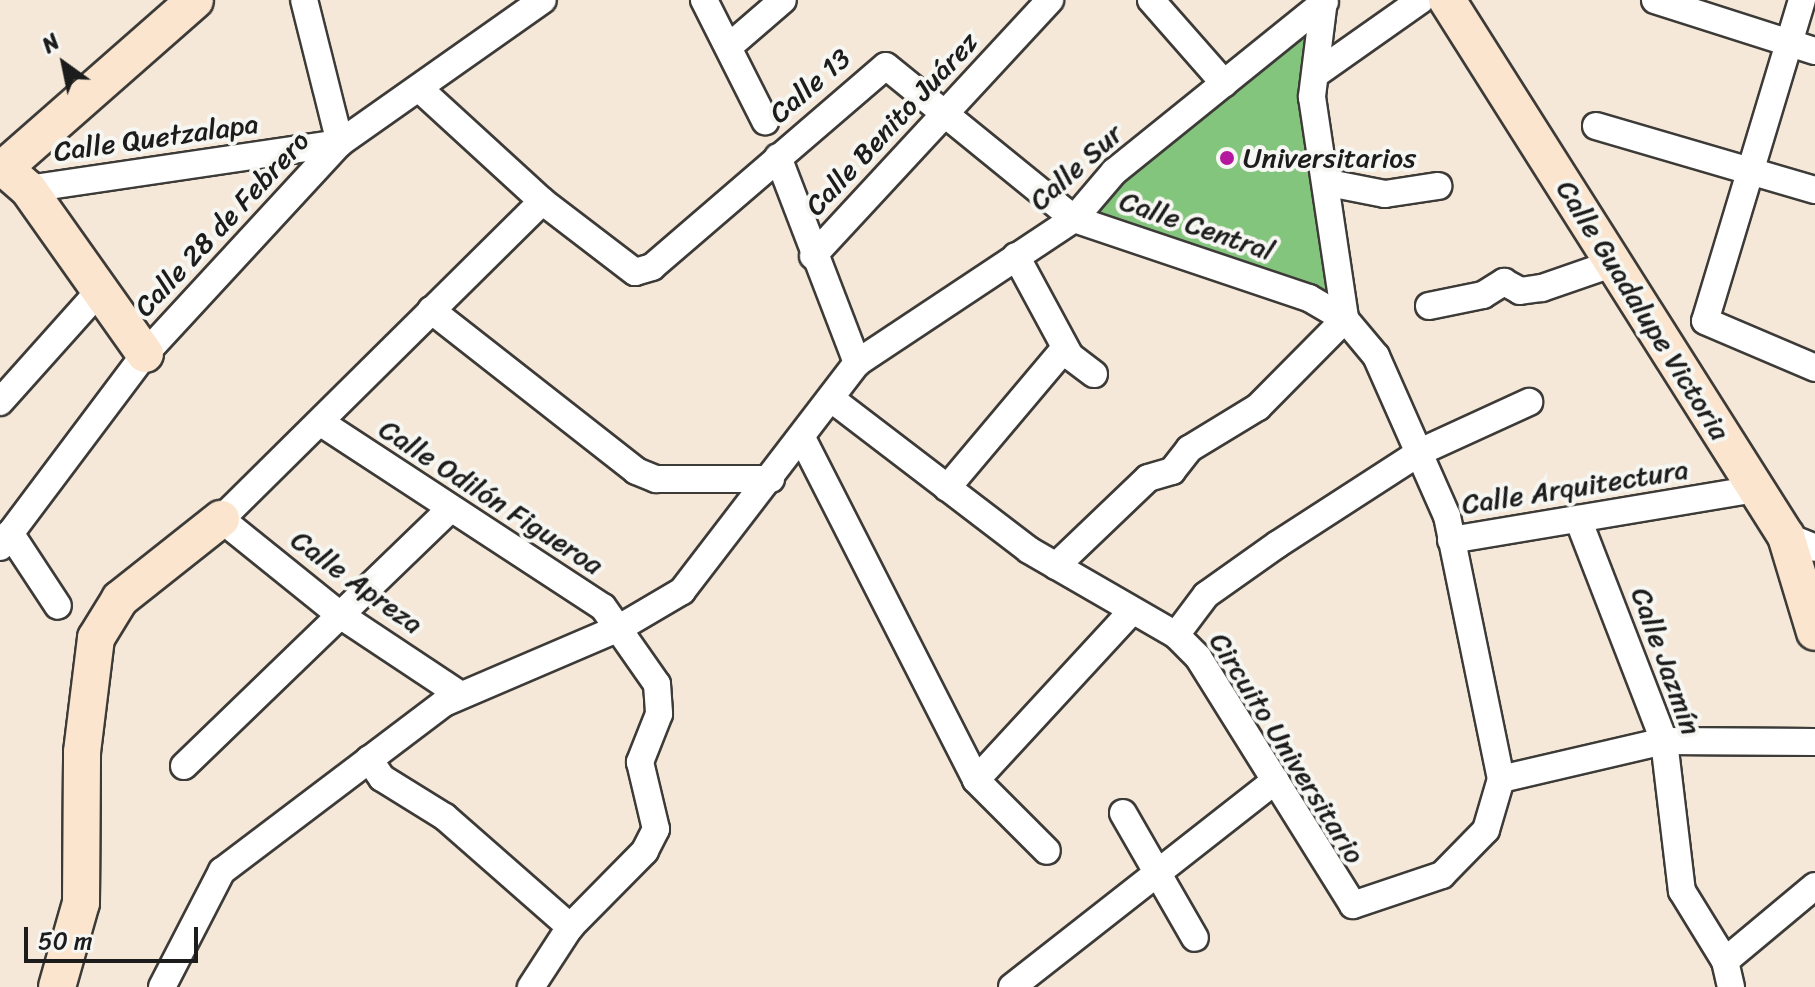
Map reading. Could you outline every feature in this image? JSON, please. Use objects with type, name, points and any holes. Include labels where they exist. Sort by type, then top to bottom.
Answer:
[{"type":"street","points":[[145,354],[100,290],[8,173],[195,0]]},
{"type":"street","points":[[304,0],[340,143]]},
{"type":"street","name":"Calle 28 de Febrero","points":[[5,540],[145,354],[340,143],[422,91],[543,0]]},
{"type":"street","points":[[704,0],[732,44],[765,121]]},
{"type":"street","points":[[732,44],[783,0]]},
{"type":"street","name":"Calle Benito Juárez","points":[[813,256],[1050,0]]},
{"type":"street","points":[[1151,0],[1224,83]]},
{"type":"street","points":[[1316,74],[1421,0]]},
{"type":"street","name":"Calle Guadalupe Victoria","points":[[1447,0],[1756,489],[1800,542],[1815,632]]},
{"type":"street","points":[[1655,0],[1803,47]]},
{"type":"street","points":[[1802,0],[1803,47],[1748,170],[1705,321],[1815,368]]},
{"type":"street","points":[[1325,1],[1312,97],[1329,183],[1345,319],[1376,356],[1422,451],[1451,540],[1501,779],[1664,741],[1815,742]]},
{"type":"street","name":"Calle Sur","points":[[857,363],[1074,219],[1114,172],[1325,1]]},
{"type":"street","name":"Calle Central","points":[[886,66],[947,111],[1023,183],[1074,219],[1309,298],[1345,319]]},
{"type":"street","name":"Calle 13","points":[[542,201],[635,272],[652,267],[886,66]]},
{"type":"street","points":[[57,987],[81,903],[82,752],[96,638],[120,599],[221,519],[323,424],[431,310],[542,201],[422,91]]},
{"type":"street","points":[[1596,126],[1815,190]]},
{"type":"street","name":"Calle Quetzalapa","points":[[8,173],[340,143]]},
{"type":"street","points":[[162,987],[222,871],[459,694],[621,627],[682,591],[833,400],[857,363],[813,256],[778,157]]},
{"type":"street","points":[[1329,183],[1385,194],[1438,186]]},
{"type":"street","points":[[1016,256],[1065,348],[1094,374]]},
{"type":"street","points":[[1429,306],[1483,295],[1504,282],[1520,291],[1542,288],[1614,263]]},
{"type":"street","points":[[0,402],[100,290]]},
{"type":"street","points":[[431,310],[636,471],[656,479],[771,479]]},
{"type":"street","points":[[1056,566],[1148,478],[1172,471],[1189,449],[1258,407],[1345,319]]},
{"type":"street","points":[[947,488],[1065,348]]},
{"type":"street","name":"Circuito Universitario","points":[[833,400],[947,488],[1056,566],[1176,635],[1276,780],[1343,897],[1364,906],[1442,875],[1465,858],[1486,830],[1501,779]]},
{"type":"street","points":[[1176,635],[1206,595],[1422,451],[1529,402]]},
{"type":"street","name":"Calle Odilón Figueroa","points":[[323,424],[449,510],[603,607],[621,627],[657,684],[659,714],[640,762],[656,829],[645,851],[570,927],[531,987]]},
{"type":"street","points":[[803,440],[976,780],[1047,851]]},
{"type":"street","name":"Calle Arquitectura","points":[[1451,540],[1756,489]]},
{"type":"street","points":[[184,766],[449,510]]},
{"type":"street","name":"Calle Apreza","points":[[221,519],[340,615],[459,694]]},
{"type":"street","name":"Calle Jazmín","points":[[1578,519],[1664,741],[1682,891],[1725,961],[1731,987]]},
{"type":"street","points":[[5,540],[58,606]]},
{"type":"street","points":[[976,780],[1132,611]]},
{"type":"street","points":[[369,759],[382,778],[445,817],[570,927]]},
{"type":"street","points":[[1012,987],[1276,780]]},
{"type":"street","points":[[1123,813],[1195,938]]},
{"type":"street","points":[[1725,961],[1815,886]]},
{"type":"green space","name":"Universitarios","points":[[1319,15],[1334,302],[1085,216],[1125,171]]},
{"type":"place","name":"Universitarios","points":[[1227,158]]}]
